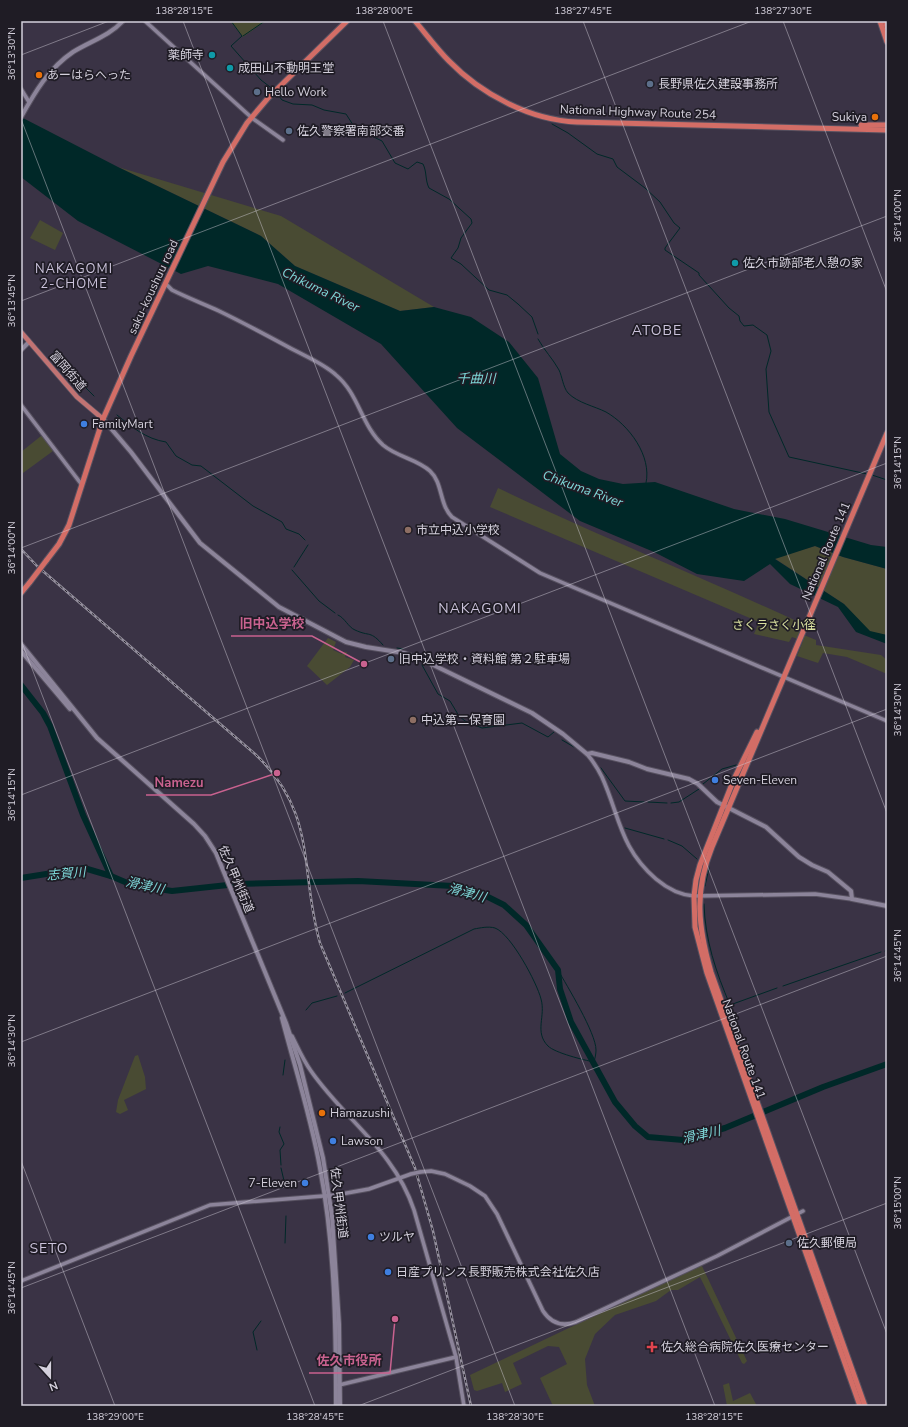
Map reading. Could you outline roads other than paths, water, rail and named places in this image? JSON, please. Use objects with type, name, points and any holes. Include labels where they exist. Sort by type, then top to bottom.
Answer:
[{"type":"highway","name":"saku-koushuu road","points":[[21,588],[29,583],[59,544],[69,525],[103,419],[223,162],[248,123],[269,97],[347,21]]},
{"type":"highway","name":"National Highway Route 254","points":[[415,21],[444,55],[463,73],[504,101],[541,117],[576,122],[800,126],[887,130]]},
{"type":"highway","points":[[880,21],[887,42]]},
{"type":"highway","points":[[885,21],[887,27]]},
{"type":"highway","name":"National Highway Route 254","points":[[800,126],[887,125]]},
{"type":"highway","name":"National Route 141","points":[[865,1406],[765,1132],[698,943],[695,927],[700,865],[784,677],[887,433]]},
{"type":"highway","points":[[21,592],[29,583]]},
{"type":"highway","name":"National Route 141","points":[[697,896],[704,869],[726,807]]},
{"type":"highway","name":"National Route 141","points":[[795,1216],[860,1406]]},
{"type":"main road","points":[[21,117],[41,84],[59,63],[76,51],[107,35],[123,21]]},
{"type":"main road","name":"富岡街道","points":[[21,332],[81,401],[103,419]]},
{"type":"main road","points":[[21,350],[29,342]]},
{"type":"main road","points":[[103,419],[131,452],[200,543],[279,607],[330,635],[351,644],[404,653],[423,660],[532,714],[563,734],[587,754],[592,753],[629,762],[646,769],[688,779],[726,807],[766,827],[799,857],[812,866],[828,872],[851,891],[852,900],[887,906]]},
{"type":"main road","points":[[21,596],[29,583]]},
{"type":"main road","name":"佐久甲州街道","points":[[22,644],[73,712],[103,745],[198,828],[212,847],[279,1010],[291,1047],[328,1196]]},
{"type":"main road","name":"佐久甲州街道","points":[[21,651],[65,705],[73,712]]},
{"type":"main road","name":"佐久甲州街道","points":[[279,1010],[286,1023],[298,1057],[323,1158],[328,1196],[340,1406]]},
{"type":"main road","name":"佐久甲州街道","points":[[336,1406],[338,1386]]},
{"type":"street","points":[[145,21],[252,118],[283,140]]},
{"type":"street","points":[[21,89],[29,102]]},
{"type":"street","points":[[166,282],[172,290],[238,320],[318,363],[337,375],[351,392],[365,422],[378,440],[394,452],[430,470],[437,481],[442,501],[449,514],[490,542],[545,576],[887,721]]},
{"type":"street","points":[[21,405],[82,485]]},
{"type":"street","points":[[587,754],[601,776],[624,836],[637,860],[645,869],[671,890],[682,895],[697,896],[809,894],[852,900]]},
{"type":"street","points":[[286,1023],[299,1052],[312,1072]]},
{"type":"street","points":[[291,1047],[298,1057],[384,1154],[400,1178],[414,1210],[456,1357],[464,1406]]},
{"type":"street","points":[[21,1281],[210,1205],[328,1196],[369,1189],[411,1174],[431,1171],[446,1174],[470,1186],[485,1196],[497,1214],[543,1311],[553,1321],[561,1324],[576,1322],[717,1256],[803,1212]]},
{"type":"street","points":[[338,1386],[456,1357]]},
{"type":"water","name":"千曲川","points":[[21,117],[118,167],[261,236],[295,266],[400,311],[434,307],[471,317],[509,342],[538,378],[560,454],[581,471],[599,479],[623,484],[655,482],[734,509],[785,519],[871,545],[887,547],[887,569],[843,557],[815,546],[775,559],[844,604],[870,631],[887,635],[887,644],[856,632],[838,607],[790,584],[770,564],[744,581],[697,574],[654,552],[580,521],[457,428],[381,344],[278,284],[208,266],[181,274],[78,221],[21,177]]},
{"type":"waterway","points":[[231,21],[242,36],[231,46],[261,80],[274,90]]},
{"type":"waterway","points":[[243,36],[265,21]]},
{"type":"waterway","points":[[276,92],[282,100],[293,104],[312,105],[324,110],[346,114],[355,128],[382,141],[395,163],[408,169],[417,162],[423,164],[429,188],[449,199],[471,219],[472,223],[461,238],[458,248],[451,258],[461,264],[489,290],[507,295],[518,304],[532,317],[538,334]]},
{"type":"waterway","points":[[552,124],[568,133],[597,154],[613,159],[617,167],[645,188],[660,202],[674,223],[680,228],[665,250],[699,273],[699,275],[729,308],[739,316],[740,321],[744,326],[753,325],[767,335],[771,351],[766,369],[769,412],[789,457],[867,474]]},
{"type":"waterway","points":[[538,339],[559,370],[568,393],[581,402],[606,412],[615,418],[637,442],[646,462],[646,483]]},
{"type":"waterway","points":[[73,375],[94,396]]},
{"type":"waterway","points":[[117,415],[146,435],[166,442],[176,456],[192,465],[201,466],[253,506],[282,522],[286,529],[299,534],[305,540]]},
{"type":"waterway","points":[[872,475],[887,480]]},
{"type":"waterway","points":[[294,567],[308,545]]},
{"type":"waterway","points":[[292,570],[319,601],[335,613]]},
{"type":"waterway","points":[[338,615],[343,618],[353,629],[375,637],[383,645]]},
{"type":"waterway","points":[[397,648],[403,649]]},
{"type":"waterway","points":[[422,665],[438,694],[450,701],[459,716],[465,721],[482,728],[522,723],[548,737],[554,732]]},
{"type":"waterway","name":"滑津川","points":[[21,685],[43,713],[50,726],[83,815],[111,876]]},
{"type":"waterway","points":[[562,740],[574,747]]},
{"type":"waterway","points":[[703,784],[722,769],[736,765]]},
{"type":"waterway","points":[[601,768],[625,801],[644,802]]},
{"type":"waterway","points":[[671,803],[679,802],[699,789]]},
{"type":"waterway","points":[[648,802],[667,803]]},
{"type":"waterway","points":[[625,828],[664,839]]},
{"type":"waterway","points":[[668,840],[682,846],[697,859]]},
{"type":"waterway","name":"滑津川","points":[[21,878],[84,868],[111,876],[132,885],[172,891],[237,884],[358,881],[453,886],[486,896],[504,905],[526,925],[558,970],[560,989],[571,1022],[615,1102],[635,1126],[648,1137],[683,1140],[725,1128],[823,1087],[887,1064]]},
{"type":"waterway","points":[[705,886],[709,868]]},
{"type":"waterway","points":[[704,904],[712,956],[730,1005],[777,988]]},
{"type":"waterway","points":[[345,993],[474,929],[492,927],[501,932],[516,949],[539,992],[542,1005],[541,1029],[544,1041],[552,1049],[570,1056],[594,1062],[596,1054],[595,1042],[586,1021],[558,970]]},
{"type":"waterway","points":[[783,986],[881,952]]},
{"type":"waterway","points":[[306,1010],[312,1003],[337,996]]},
{"type":"waterway","points":[[283,1075],[285,1060]]},
{"type":"waterway","points":[[280,1127],[279,1132],[284,1144],[280,1150],[281,1165]]},
{"type":"waterway","points":[[281,1168],[285,1185]]},
{"type":"waterway","points":[[285,1243],[286,1216]]},
{"type":"waterway","points":[[257,1350],[253,1332],[261,1321]]},
{"type":"railway","points":[[21,549],[37,566],[255,754],[275,776],[289,798],[298,820],[303,843],[314,916],[320,943],[415,1168],[433,1231],[471,1406]]},
{"type":"place","name":"薬師寺","points":[[212,55]]},
{"type":"place","name":"成田山不動明王堂","points":[[230,68]]},
{"type":"place","name":"あーはらへった","points":[[39,75]]},
{"type":"place","name":"長野県佐久建設事務所","points":[[650,84]]},
{"type":"place","name":"Hello Work","points":[[257,92]]},
{"type":"place","name":"Sukiya","points":[[875,117]]},
{"type":"place","name":"佐久警察署南部交番","points":[[289,131]]},
{"type":"place","name":"佐久市跡部老人憩の家","points":[[735,263]]},
{"type":"place","name":"FamilyMart","points":[[84,424]]},
{"type":"place","name":"市立中込小学校","points":[[408,530]]},
{"type":"place","name":"旧中込学校・資料館 第２駐車場","points":[[391,659]]},
{"type":"place","name":"旧中込学校","points":[[364,664]]},
{"type":"place","name":"中込第二保育園","points":[[413,720]]},
{"type":"place","name":"Namezu","points":[[277,773]]},
{"type":"place","name":"Seven-Eleven","points":[[715,780]]},
{"type":"place","name":"Hamazushi","points":[[322,1113]]},
{"type":"place","name":"Lawson","points":[[333,1141]]},
{"type":"place","name":"7-Eleven","points":[[305,1183]]},
{"type":"place","name":"ツルヤ","points":[[371,1237]]},
{"type":"place","name":"佐久郵便局","points":[[789,1243]]},
{"type":"place","name":"日産プリンス長野販売株式会社佐久店","points":[[388,1272]]},
{"type":"place","name":"佐久市役所","points":[[395,1319]]},
{"type":"place","name":"佐久総合病院佐久医療センター","points":[[652,1347]]},
{"type":"district","name":"NAKAGOMI 2-CHOME","points":[[74,276]]},
{"type":"district","name":"ATOBE","points":[[657,330]]},
{"type":"district","name":"NAKAGOMI","points":[[480,608]]},
{"type":"district","name":"SETO","points":[[49,1248]]},
{"type":"water label","name":"Chikuma River","points":[[321,289]]},
{"type":"water label","name":"Chikuma River","points":[[583,488]]},
{"type":"water label","name":"志賀川","points":[[66,873]]},
{"type":"park label","name":"さくラさく小径","points":[[774,625]]}]
